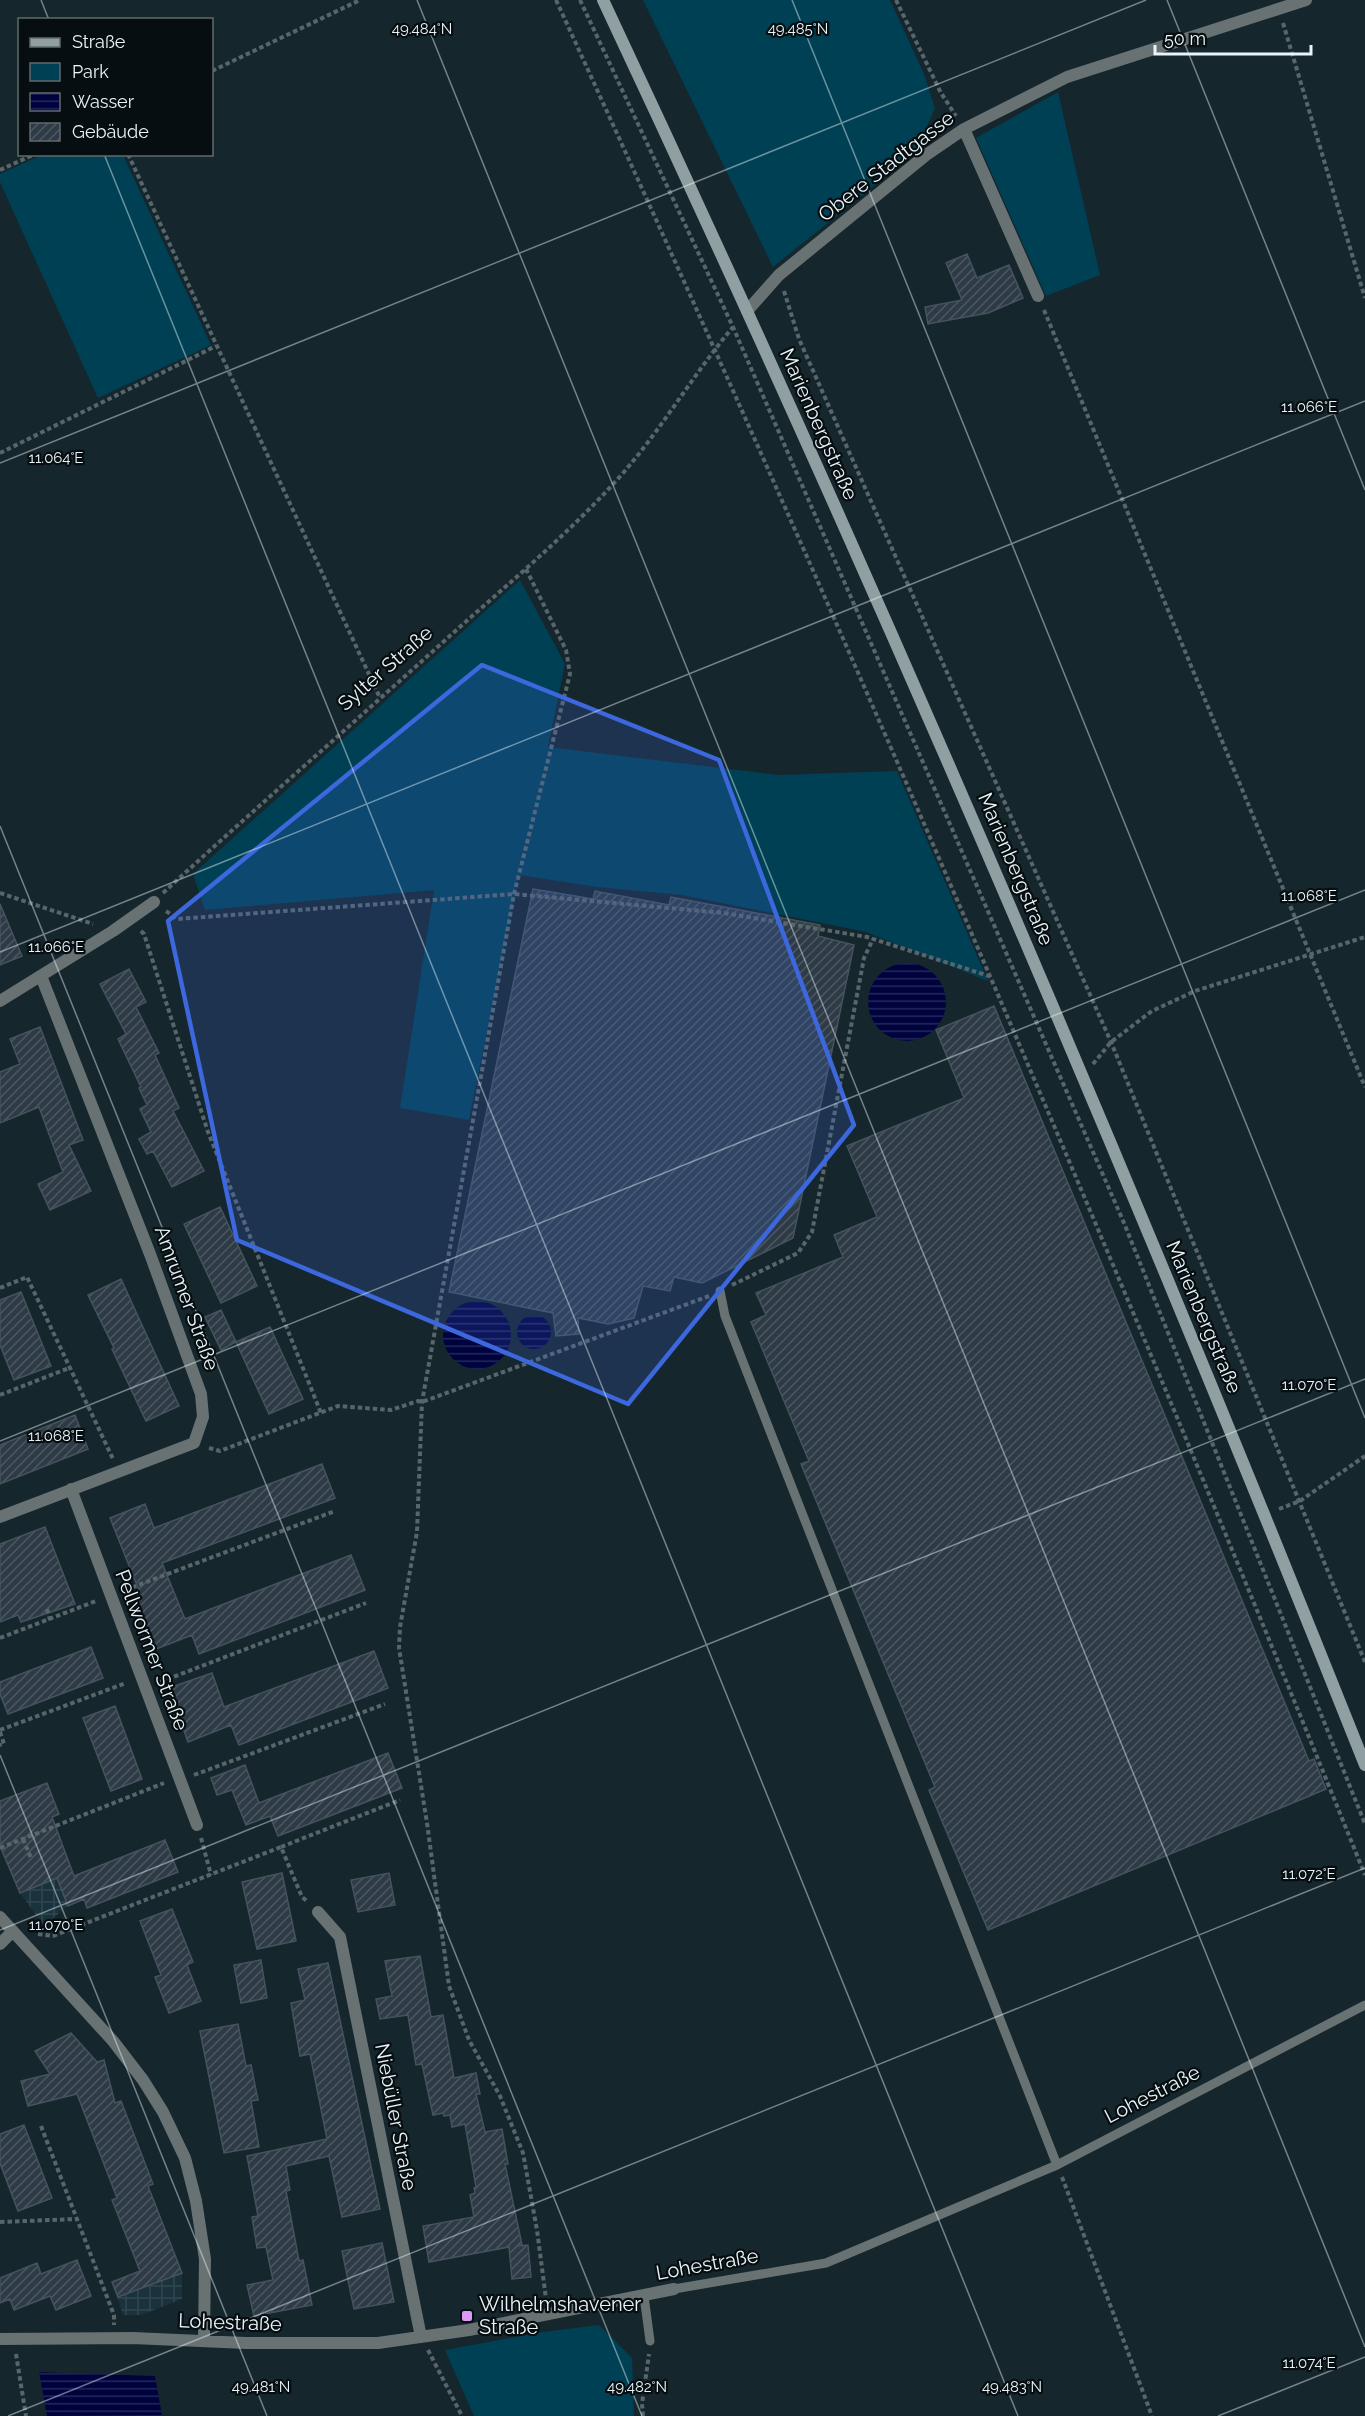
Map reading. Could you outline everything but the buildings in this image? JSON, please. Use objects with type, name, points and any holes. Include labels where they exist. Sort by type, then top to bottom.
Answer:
[{"type":"main road","name":"Marienbergstraße","points":[[603,0],[747,310],[986,848],[1265,1515],[1365,1765]]},
{"type":"street","name":"Obere Stadtgasse","points":[[747,310],[779,275],[926,155],[964,129],[1067,77],[1306,0]]},
{"type":"street","points":[[964,129],[1038,296]]},
{"type":"street","points":[[0,1001],[114,931],[154,902]]},
{"type":"street","name":"Amrumer Straße","points":[[41,976],[150,1254],[201,1394],[203,1417],[194,1443]]},
{"type":"street","points":[[0,1517],[194,1443]]},
{"type":"street","name":"Pellwormer Straße","points":[[70,1490],[197,1825]]},
{"type":"street","name":"Niebüller Straße","points":[[318,1912],[340,1937],[421,2337]]},
{"type":"street","points":[[0,1917],[112,2041],[143,2080],[164,2112],[184,2158],[196,2201],[205,2259],[204,2340]]},
{"type":"street","points":[[0,1944],[13,1931]]},
{"type":"street","name":"Lohestraße","points":[[0,2339],[115,2338],[246,2343],[378,2343],[548,2315],[674,2289]]},
{"type":"lane","points":[[720,1291],[730,1327],[1057,2165]]},
{"type":"lane","name":"Lohestraße","points":[[674,2289],[826,2263],[1057,2165],[1365,2005]]},
{"type":"lane","points":[[644,2295],[650,2341]]},
{"type":"path","points":[[213,71],[360,0]]},
{"type":"path","points":[[556,0],[716,348],[992,977],[1239,1562],[1365,1875]]},
{"type":"path","points":[[580,0],[733,327],[1124,1223],[1365,1824]]},
{"type":"path","points":[[896,0],[940,93],[964,129]]},
{"type":"path","points":[[1278,8],[1365,298]]},
{"type":"path","points":[[0,170],[31,156]]},
{"type":"path","points":[[129,156],[381,698]]},
{"type":"path","points":[[779,275],[799,339],[1112,1042],[1365,1662]]},
{"type":"path","points":[[1038,296],[1365,1087]]},
{"type":"path","name":"Sylter Straße","points":[[154,902],[264,800],[526,569],[616,481],[747,310]]},
{"type":"path","points":[[0,453],[216,346]]},
{"type":"path","points":[[526,569],[566,650],[570,674],[514,894],[422,1402],[417,1532],[400,1627],[399,1648],[427,1823],[449,1986],[468,2040],[500,2096],[523,2153],[537,2230],[548,2315]]},
{"type":"path","points":[[0,892],[114,931]]},
{"type":"path","points":[[154,902],[177,919],[514,894],[724,913],[873,939],[992,977]]},
{"type":"path","points":[[129,918],[144,934],[208,1131],[321,1413]]},
{"type":"path","points":[[1083,1076],[1112,1042],[1152,1011],[1195,991],[1365,937]]},
{"type":"path","points":[[194,1443],[220,1451],[338,1406],[391,1410],[418,1401],[422,1402],[720,1291],[798,1253],[812,1232],[864,958],[873,939]]},
{"type":"path","points":[[0,1288],[27,1277],[119,1471]]},
{"type":"path","points":[[0,1395],[69,1368]]},
{"type":"path","points":[[1265,1515],[1300,1501],[1365,1456]]},
{"type":"path","points":[[0,1638],[335,1511]]},
{"type":"path","points":[[0,1745],[4,1744],[0,1731],[143,1683],[366,1603]]},
{"type":"path","points":[[47,1609],[50,1620]]},
{"type":"path","points":[[0,1848],[179,1778],[196,1775],[385,1704]]},
{"type":"path","points":[[13,1931],[53,1936],[400,1800]]},
{"type":"path","points":[[197,1825],[211,1875]]},
{"type":"path","points":[[22,1839],[30,1858]]},
{"type":"path","points":[[281,1848],[302,1897],[318,1912]]},
{"type":"path","points":[[41,2126],[114,2315],[115,2338]]},
{"type":"path","points":[[1057,2165],[1152,2416]]},
{"type":"path","points":[[0,2222],[76,2218]]},
{"type":"path","points":[[421,2337],[462,2416]]},
{"type":"path","points":[[14,2338],[26,2416]]},
{"type":"path","points":[[643,2416],[642,2404],[650,2341]]},
{"type":"highlighted area","points":[[482,665],[719,760],[854,1125],[628,1404],[237,1240],[168,921]]},
{"type":"shaded area","points":[[58,1834],[84,1899],[67,1906],[44,1926],[20,1893],[4,1856]]},
{"type":"shaded area","points":[[175,2258],[182,2273],[182,2299],[141,2315],[123,2315],[112,2282]]},
{"type":"green space","points":[[643,0],[890,0],[924,74],[935,108],[916,152],[773,267]]},
{"type":"green space","points":[[1058,92],[1100,275],[1046,296],[976,138]]},
{"type":"green space","points":[[40,156],[123,156],[211,345],[98,398],[0,182],[0,174]]},
{"type":"green space","points":[[520,580],[565,664],[548,747],[779,775],[897,771],[988,981],[866,932],[682,895],[597,887],[519,875],[469,1120],[400,1108],[434,890],[205,910],[193,874]]},
{"type":"green space","points":[[599,2325],[632,2358],[634,2416],[474,2416],[445,2350],[543,2332]]},
{"type":"water","points":[[907,963],[922,966],[935,974],[943,987],[946,1002],[943,1017],[935,1030],[922,1038],[907,1041],[892,1038],[879,1030],[871,1017],[868,1002],[871,987],[879,974],[892,966]]},
{"type":"water","points":[[477,1301],[490,1304],[501,1311],[508,1322],[511,1335],[508,1348],[501,1359],[490,1366],[477,1369],[464,1366],[453,1359],[446,1348],[443,1335],[446,1322],[453,1311],[464,1304]]},
{"type":"water","points":[[534,1315],[546,1320],[551,1332],[546,1344],[534,1349],[522,1344],[517,1332],[522,1320]]},
{"type":"water","points":[[39,2372],[155,2376],[162,2415],[47,2416]]},
{"type":"place","name":"Wilhelmshavener Straße","points":[[467,2316]]}]
